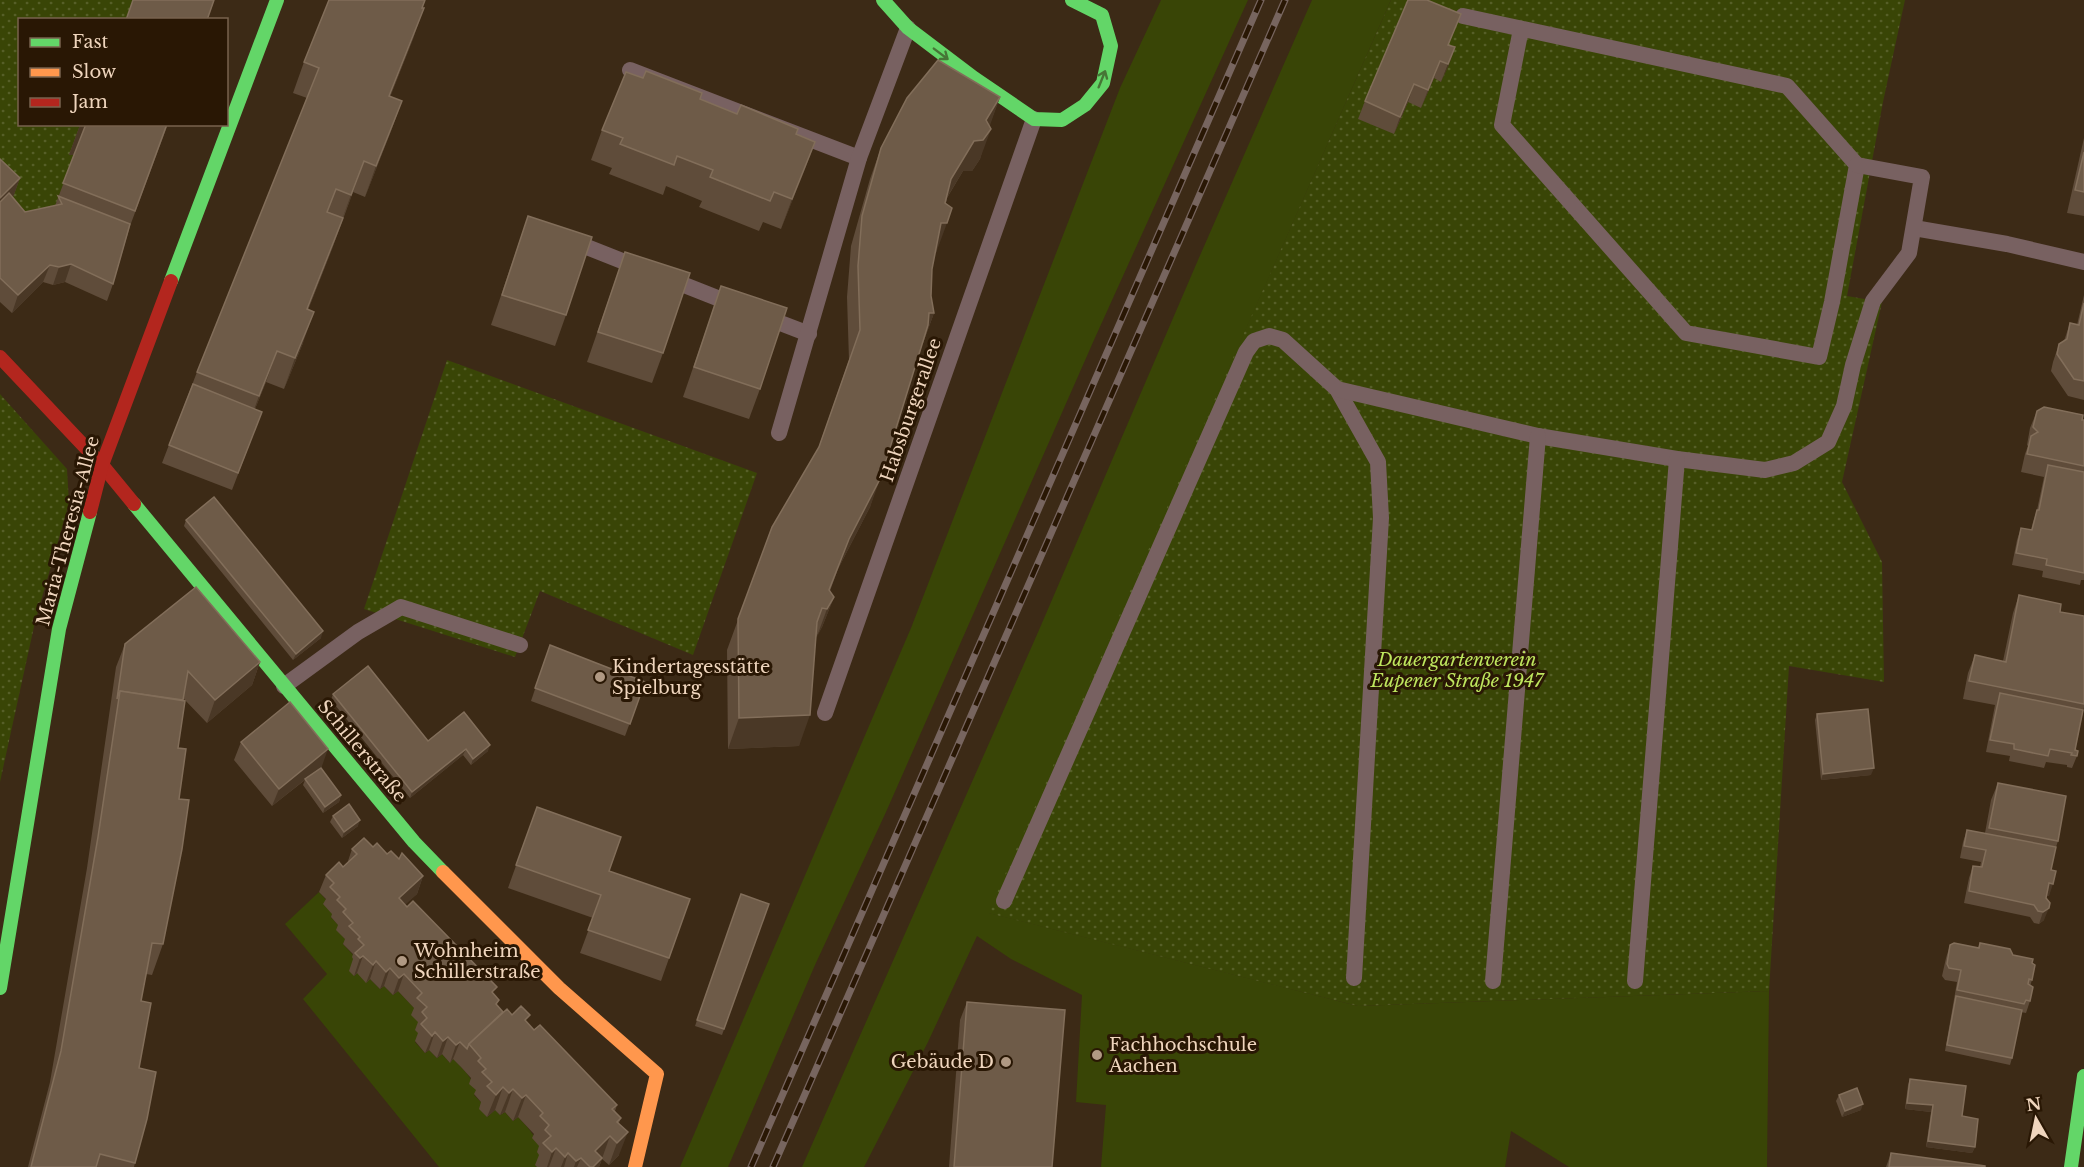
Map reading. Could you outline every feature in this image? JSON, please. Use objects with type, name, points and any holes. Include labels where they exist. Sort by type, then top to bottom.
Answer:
[{"type":"street","name":"Maria-Theresia-Allee","points":[[0,988],[59,629],[102,465],[277,0]]},
{"type":"street","points":[[883,0],[908,28],[1034,120],[1062,120],[1085,105],[1103,83],[1111,46],[1102,15],[1072,0]]},
{"type":"street","name":"Schillerstraße","points":[[0,357],[102,465],[414,842],[559,988],[657,1074],[635,1167]]},
{"type":"street","points":[[2071,1167],[2084,1076]]},
{"type":"lane","points":[[1337,389],[1538,435],[1677,459],[1765,470],[1794,463],[1828,442],[1844,406],[1873,301],[1910,253],[1922,177],[1857,165],[1787,86],[1463,16]]},
{"type":"lane","points":[[779,433],[860,158],[908,28]]},
{"type":"lane","points":[[1521,30],[1502,125],[1686,333],[1819,357],[1832,302],[1857,165]]},
{"type":"lane","points":[[630,70],[860,158]]},
{"type":"lane","name":"Habsburgerallee","points":[[825,713],[1034,120]]},
{"type":"lane","points":[[1914,228],[2007,244],[2084,262]]},
{"type":"lane","points":[[554,234],[809,334]]},
{"type":"lane","points":[[1004,902],[1246,352],[1254,340],[1269,336],[1283,340],[1337,389],[1378,462],[1381,518],[1354,978]]},
{"type":"lane","points":[[1493,981],[1538,435]]},
{"type":"lane","points":[[1635,981],[1677,459]]},
{"type":"lane","points":[[284,686],[358,632],[401,607],[519,645]]},
{"type":"green space","points":[[0,0],[146,0],[130,18],[18,18],[18,126],[82,126],[70,155],[75,155],[52,214],[19,229],[0,189]]},
{"type":"green space","points":[[1161,0],[1248,0],[1094,340],[886,812],[815,965],[728,1167],[680,1167],[911,628],[1120,88]]},
{"type":"green space","points":[[1312,0],[1391,0],[989,913],[1358,1006],[1769,991],[1767,1167],[1569,1167],[1511,1131],[1505,1167],[1101,1167],[1106,1105],[1076,1102],[1082,995],[1011,959],[977,936],[928,1042],[864,1167],[802,1167],[1039,630]]},
{"type":"green space","name":"Dauergartenverein Eupener Straße 1947","points":[[1391,0],[1905,0],[1883,102],[1847,296],[1882,302],[1842,482],[1882,562],[1884,682],[1789,666],[1769,991],[1358,1006],[988,913]]},
{"type":"green space","points":[[447,360],[757,473],[693,655],[540,591],[515,657],[364,609]]},
{"type":"green space","points":[[0,394],[67,469],[69,503],[35,622],[0,782]]},
{"type":"green space","points":[[319,892],[327,901],[333,915],[331,917],[340,927],[337,930],[346,940],[343,944],[357,963],[354,976],[357,973],[370,979],[380,989],[384,986],[393,995],[398,991],[416,1010],[421,1036],[415,1042],[425,1053],[429,1050],[437,1058],[442,1054],[449,1062],[453,1059],[461,1066],[473,1082],[477,1092],[474,1095],[484,1105],[487,1117],[495,1110],[500,1115],[505,1112],[513,1121],[518,1117],[539,1146],[542,1158],[537,1167],[439,1167],[303,999],[327,974],[285,924]]},
{"type":"building","points":[[133,0],[214,0],[208,18],[127,18]]},
{"type":"building","points":[[329,0],[425,0],[422,8],[424,8],[389,96],[402,101],[376,166],[364,161],[351,195],[336,189],[327,212],[343,218],[307,309],[314,312],[295,358],[277,351],[259,396],[197,372],[319,68],[304,62]]},
{"type":"building","points":[[1408,0],[1427,0],[1461,14],[1448,45],[1455,47],[1448,64],[1440,61],[1428,90],[1414,84],[1400,117],[1365,101]]},
{"type":"building","points":[[938,60],[1000,97],[986,120],[991,129],[983,140],[974,141],[951,179],[945,203],[952,208],[947,223],[941,223],[932,269],[931,296],[934,313],[929,313],[928,325],[881,477],[849,539],[829,590],[834,597],[827,609],[822,608],[817,622],[810,715],[739,718],[738,619],[772,527],[819,447],[860,330],[858,266],[862,216],[881,148],[907,98]]},
{"type":"building","points":[[646,71],[702,93],[700,99],[737,114],[741,105],[798,129],[796,134],[815,142],[792,199],[774,192],[770,201],[710,177],[713,170],[677,156],[674,165],[620,144],[623,138],[602,130],[626,72],[643,78]]},
{"type":"building","points":[[85,126],[166,126],[135,211],[63,183]]},
{"type":"building","points":[[2084,152],[2084,192],[2075,190]]},
{"type":"building","points":[[0,159],[20,178],[0,198]]},
{"type":"building","points":[[9,193],[25,212],[62,204],[58,196],[130,224],[113,284],[71,264],[59,267],[50,265],[18,295],[0,278],[0,202]]},
{"type":"building","points":[[528,216],[592,237],[566,315],[502,295]]},
{"type":"building","points":[[625,252],[690,273],[663,353],[598,332]]},
{"type":"building","points":[[721,286],[787,308],[760,389],[694,367]]},
{"type":"building","points":[[2084,303],[2084,381],[2074,379],[2057,354],[2059,344],[2067,339],[2070,323],[2079,325]]},
{"type":"building","points":[[193,384],[262,412],[238,473],[169,445]]},
{"type":"building","points":[[2044,407],[2083,415],[2084,466],[2027,454],[2031,436],[2038,432],[2033,427],[2037,411]]},
{"type":"building","points":[[2048,465],[2084,472],[2084,573],[2046,565],[2047,559],[2016,553],[2021,528],[2032,530],[2037,510],[2039,510]]},
{"type":"building","points":[[214,497],[323,631],[296,654],[186,520]]},
{"type":"building","points":[[196,587],[260,662],[215,700],[188,671],[183,700],[120,691],[117,699],[125,644]]},
{"type":"building","points":[[2019,595],[2061,604],[2060,612],[2084,616],[2084,704],[1969,681],[1975,655],[2006,662]]},
{"type":"building","points":[[550,645],[645,682],[630,724],[535,688]]},
{"type":"building","points":[[368,666],[428,741],[464,712],[490,745],[473,759],[466,749],[412,792],[333,694]]},
{"type":"building","points":[[120,691],[185,701],[178,748],[186,749],[179,799],[189,800],[182,849],[163,944],[152,943],[141,1001],[151,1003],[139,1068],[156,1072],[135,1163],[100,1154],[96,1167],[31,1167],[61,1051],[98,837]]},
{"type":"building","points":[[2000,693],[2083,710],[2075,750],[2078,751],[2077,756],[2050,749],[2048,756],[2014,749],[2014,744],[1990,740]]},
{"type":"building","points":[[290,702],[328,749],[279,789],[241,742]]},
{"type":"building","points":[[1868,709],[1874,768],[1823,774],[1817,714]]},
{"type":"building","points":[[321,768],[341,795],[325,807],[305,779]]},
{"type":"building","points":[[1998,783],[2066,796],[2058,841],[1989,828]]},
{"type":"building","points":[[349,804],[360,820],[344,832],[333,816]]},
{"type":"building","points":[[537,807],[621,837],[609,871],[690,899],[669,958],[588,930],[601,895],[516,865]]},
{"type":"building","points":[[1967,830],[2056,847],[2051,870],[2056,871],[2053,884],[2049,883],[2046,898],[2050,903],[2049,908],[2043,912],[2038,911],[2034,905],[1969,891],[1973,866],[1982,867],[1986,850],[1964,846]]},
{"type":"building","name":"Wohnheim Schillerstraße","points":[[364,838],[373,847],[377,843],[387,854],[391,851],[399,859],[402,853],[423,876],[399,898],[407,907],[413,901],[497,987],[492,992],[499,1000],[496,1004],[503,1012],[469,1044],[467,1049],[460,1042],[456,1045],[448,1037],[443,1041],[435,1032],[432,1036],[421,1024],[427,1018],[422,1012],[427,1007],[417,998],[422,993],[404,974],[399,978],[390,968],[386,972],[376,961],[373,965],[363,956],[360,958],[355,953],[364,945],[358,939],[360,937],[349,926],[353,923],[343,912],[346,909],[337,900],[340,897],[330,887],[334,883],[326,875],[339,862],[343,867],[357,854],[352,849]]},
{"type":"building","points":[[741,894],[769,904],[724,1029],[697,1020]]},
{"type":"building","points":[[1954,943],[1979,948],[1980,943],[2010,949],[2013,955],[2033,959],[2032,963],[2035,965],[2032,980],[2029,979],[2028,984],[2033,987],[2030,1001],[2026,1000],[2024,1004],[1957,990],[1961,970],[1949,968],[1947,964],[1950,945]]},
{"type":"building","points":[[1956,996],[2022,1010],[2012,1058],[1947,1045]]},
{"type":"building","name":"Gebäude D","points":[[967,1002],[1065,1010],[1052,1167],[954,1167]]},
{"type":"building","name":"Wohnheim Schillerstraße","points":[[521,1006],[530,1015],[525,1020],[534,1030],[540,1025],[617,1105],[612,1109],[621,1118],[617,1122],[628,1132],[617,1143],[610,1136],[595,1151],[602,1158],[593,1167],[581,1158],[576,1161],[568,1153],[565,1157],[556,1148],[552,1152],[543,1143],[551,1136],[545,1130],[549,1125],[540,1116],[543,1113],[526,1095],[522,1098],[513,1089],[509,1093],[503,1087],[496,1095],[487,1086],[492,1082],[482,1072],[486,1069],[478,1061],[481,1058],[469,1044],[507,1009],[512,1015]]},
{"type":"building","points":[[1910,1079],[1966,1086],[1962,1116],[1978,1119],[1975,1147],[1928,1141],[1933,1105],[1907,1103]]},
{"type":"building","points":[[1857,1088],[1863,1104],[1845,1111],[1839,1095]]},
{"type":"building","points":[[1891,1153],[1985,1166],[1985,1167],[1889,1167]]},
{"type":"railway","points":[[751,1167],[1261,0]]},
{"type":"railway","points":[[773,1167],[1285,0]]},
{"type":"traffic: fast","points":[[171,281],[277,0]]},
{"type":"traffic: fast","points":[[883,0],[908,28],[974,78],[1034,119],[1062,120],[1085,105],[1103,83],[1111,46],[1102,15],[1072,0]]},
{"type":"traffic: fast","points":[[134,504],[414,842],[443,872]]},
{"type":"traffic: fast","points":[[0,988],[59,629],[90,512]]},
{"type":"traffic: fast","points":[[2071,1167],[2084,1076]]},
{"type":"traffic: slow","points":[[443,872],[559,988],[657,1074],[635,1167]]},
{"type":"traffic: jam","points":[[90,512],[102,465],[171,281]]},
{"type":"traffic: jam","points":[[0,357],[102,465],[134,504]]},
{"type":"place","name":"Kindertagesstätte Spielburg","points":[[600,677]]},
{"type":"place","name":"Wohnheim Schillerstraße","points":[[402,961]]},
{"type":"place","name":"Fachhochschule Aachen","points":[[1097,1055]]},
{"type":"place","name":"Gebäude D","points":[[1006,1062]]}]
